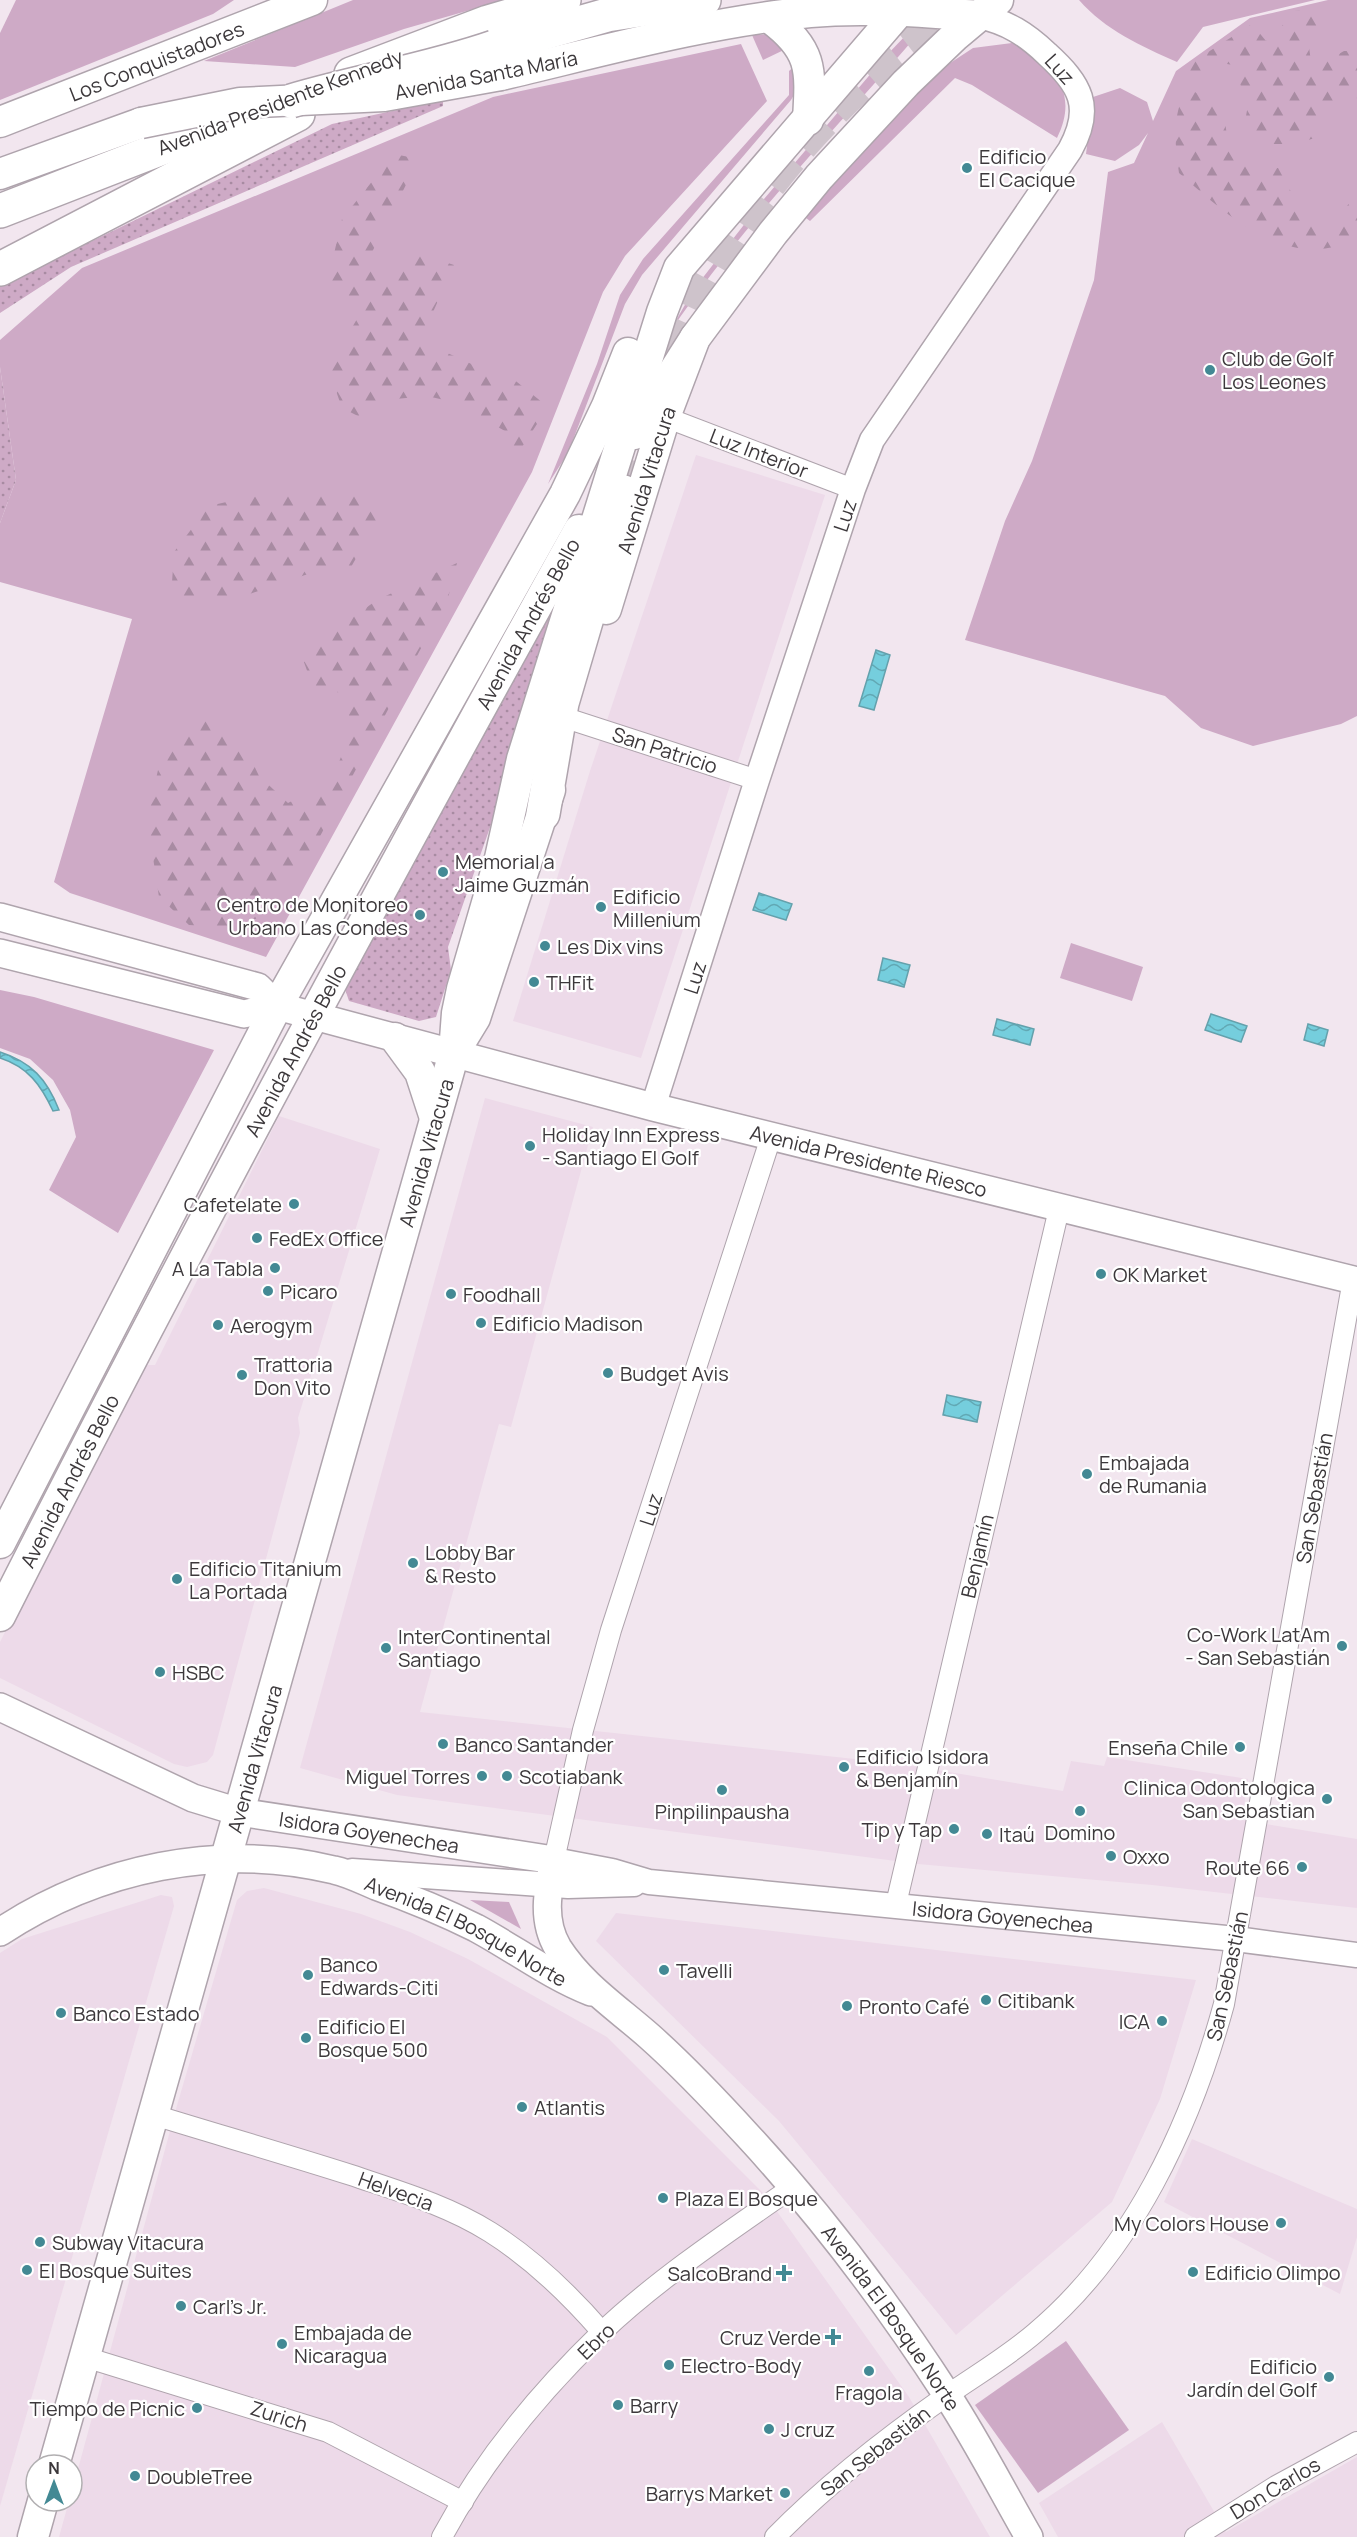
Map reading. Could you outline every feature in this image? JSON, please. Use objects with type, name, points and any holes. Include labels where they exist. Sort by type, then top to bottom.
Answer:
[{"type":"highway","name":"Avenida Presidente Kennedy","points":[[0,211],[434,42],[488,22],[564,0]]},
{"type":"highway","points":[[291,101],[371,79],[444,63],[498,61],[607,15],[704,0]]},
{"type":"highway","points":[[0,269],[434,42]]},
{"type":"highway","points":[[543,814],[570,671],[616,484]]},
{"type":"main road","points":[[216,38],[271,0]]},
{"type":"main road","name":"Los Conquistadores","points":[[0,122],[312,0]]},
{"type":"main road","name":"Avenida Santa María","points":[[498,61],[770,18],[904,6],[988,8]]},
{"type":"main road","name":"Avenida Vitacura","points":[[57,2453],[454,1053],[457,1013],[462,989],[507,835],[517,776],[616,484],[638,382],[679,268],[904,6]]},
{"type":"main road","name":"Avenida Vitacura","points":[[454,1053],[475,1018],[543,814],[665,417],[695,338],[773,233],[819,177],[906,83],[988,8]]},
{"type":"main road","points":[[770,18],[788,31],[801,47],[808,67],[808,120]]},
{"type":"main road","points":[[0,174],[141,123],[207,108],[291,101]]},
{"type":"main road","name":"Avenida Andrés Bello","points":[[0,1543],[277,1006],[565,494],[607,406],[634,338],[660,293],[679,268]]},
{"type":"main road","name":"Avenida Andrés Bello","points":[[0,1616],[136,1347],[312,1015],[616,484],[666,380],[695,338]]},
{"type":"main road","name":"Avenida Presidente Riesco","points":[[0,916],[258,987],[277,1006]]},
{"type":"main road","name":"Avenida Presidente Riesco","points":[[0,953],[244,1014],[277,1006],[771,1137],[1355,1280]]},
{"type":"main road","points":[[394,1038],[420,1072],[435,1118]]},
{"type":"main road","name":"Isidora Goyenechea","points":[[0,1707],[193,1798],[239,1812],[551,1873]]},
{"type":"main road","points":[[0,1932],[54,1900],[94,1883],[150,1868],[227,1860]]},
{"type":"main road","name":"Isidora Goyenechea","points":[[227,1860],[275,1861],[334,1870]]},
{"type":"main road","name":"Avenida El Bosque Norte","points":[[334,1870],[448,1915],[559,1978],[596,1994]]},
{"type":"main road","name":"Avenida El Bosque Norte","points":[[551,1873],[547,1916],[551,1934],[564,1956],[596,1994],[674,2059],[793,2187],[887,2307],[947,2395],[1029,2537]]},
{"type":"main road","points":[[33,2537],[40,2513]]},
{"type":"street","name":"Luz","points":[[653,1107],[853,489],[881,425],[1070,150],[1080,128],[1080,96],[1070,76],[1017,28],[988,8]]},
{"type":"street","name":"Luz Interior","points":[[665,417],[853,489]]},
{"type":"street","name":"San Patricio","points":[[572,720],[757,780]]},
{"type":"street","name":"Luz","points":[[551,1873],[583,1730],[611,1630],[771,1137]]},
{"type":"street","name":"Benjamín","points":[[896,1904],[1059,1209]]},
{"type":"street","name":"San Sebastián","points":[[776,2537],[858,2462],[947,2395],[1022,2344],[1068,2302],[1115,2242],[1146,2196],[1179,2134],[1208,2057],[1224,2004],[1355,1280]]},
{"type":"street","name":"Isidora Goyenechea","points":[[334,1870],[551,1873],[588,1887],[649,1882],[896,1904],[1236,1939],[1357,1955]]},
{"type":"street","name":"Helvecia","points":[[154,2115],[408,2194],[469,2221],[532,2263],[573,2299],[602,2332]]},
{"type":"street","name":"Ebro","points":[[442,2537],[463,2502],[512,2433],[602,2332],[664,2281],[793,2187]]},
{"type":"street","name":"Zurich","points":[[85,2356],[328,2432],[463,2502]]},
{"type":"street","name":"Don Carlos","points":[[1195,2537],[1276,2486],[1357,2442]]},
{"type":"shaded area","points":[[696,455],[825,495],[641,1058],[513,1021],[590,771]]},
{"type":"shaded area","points":[[485,1098],[593,1127],[511,1427],[499,1424],[420,1712],[901,1764],[1063,1791],[1071,1761],[1104,1766],[1107,1757],[1248,1779],[1242,1820],[1357,1839],[1357,1908],[1152,1885],[918,1864],[397,1795],[300,1768]]},
{"type":"shaded area","name":"Edificio Titanium La Portada","points":[[279,1116],[380,1149],[298,1418],[300,1433],[213,1755],[207,1762],[187,1767],[174,1764],[0,1678],[0,1642],[135,1376],[145,1365],[155,1365]]},
{"type":"shaded area","points":[[264,1888],[361,1914],[410,1932],[468,1959],[607,2037],[766,2196],[909,2397],[990,2537],[59,2537],[66,2513],[84,2513],[82,2453],[176,2109],[237,1900],[247,1891]]},
{"type":"shaded area","points":[[161,1895],[172,1897],[174,1906],[0,2506],[0,1953],[22,1939]]},
{"type":"shaded area","points":[[616,1913],[1196,1980],[1160,2099],[1112,2202],[956,2335],[779,2121],[596,1941]]},
{"type":"shaded area","name":"My Colors House","points":[[1192,2139],[1357,2209],[1357,2237],[1340,2294],[1164,2202]]},
{"type":"shaded area","points":[[1162,2422],[1226,2532],[1357,2457],[1357,2537],[1058,2537],[1039,2503]]},
{"type":"green space","points":[[16,0],[234,0],[213,14],[0,100],[0,33]]},
{"type":"green space","points":[[353,0],[505,0],[404,29],[295,67],[204,61]]},
{"type":"green space","points":[[1079,0],[1315,0],[1203,27],[1177,62],[1112,29]]},
{"type":"green space","name":"Club de Golf Los Leones","points":[[1328,0],[1357,0],[1357,716],[1341,724],[1253,746],[1201,728],[1165,696],[965,640],[1005,521],[1032,461],[1094,280],[1108,172],[1134,163],[1148,133],[1139,145],[1115,161],[1086,154],[1093,97],[1120,88],[1147,102],[1153,121],[1176,71],[1250,18]]},
{"type":"green space","points":[[1311,10],[1322,32],[1309,47],[1312,69],[1344,51],[1357,51],[1357,98],[1337,102],[1320,116],[1319,137],[1293,144],[1264,144],[1244,127],[1248,105],[1233,65],[1221,63],[1207,79],[1180,70],[1252,24],[1266,41],[1277,32],[1294,11]]},
{"type":"green space","points":[[919,33],[755,220],[724,258],[666,338],[694,289],[764,199],[885,57],[907,34]]},
{"type":"green space","points":[[774,34],[790,47],[763,60],[752,35]]},
{"type":"green space","points":[[1012,43],[1040,59],[1058,80],[1064,93],[1065,106],[1057,138],[972,85],[955,78],[810,221],[806,218],[830,184],[938,71],[973,48]]},
{"type":"green space","points":[[741,44],[767,101],[625,256],[603,292],[532,472],[266,957],[70,893],[54,882],[132,619],[0,582],[0,523],[16,480],[0,367],[0,340],[82,268],[493,97]]},
{"type":"green space","points":[[800,61],[798,88],[791,100],[642,275],[625,304],[568,453],[548,484],[597,364],[620,295],[643,259],[789,95],[789,71]]},
{"type":"green space","points":[[1188,88],[1214,103],[1225,122],[1229,149],[1250,168],[1278,168],[1306,219],[1330,224],[1357,195],[1357,235],[1337,246],[1314,249],[1292,247],[1271,240],[1231,216],[1179,173],[1177,118]]},
{"type":"green space","points":[[443,100],[443,106],[71,267],[0,313],[0,286],[332,124]]},
{"type":"green space","points":[[394,154],[419,159],[365,266],[385,274],[421,254],[454,265],[429,321],[430,345],[489,372],[507,374],[548,407],[513,461],[505,431],[453,402],[427,396],[385,400],[360,417],[342,408],[328,368],[360,314],[328,280],[342,219]]},
{"type":"green space","points":[[0,367],[16,480],[0,523]]},
{"type":"green space","points":[[294,494],[353,495],[385,508],[351,567],[305,575],[238,598],[171,598],[174,552],[209,506],[248,497]]},
{"type":"green space","points":[[457,563],[448,598],[318,840],[268,914],[229,929],[189,925],[159,897],[147,818],[161,757],[199,716],[242,740],[259,776],[288,803],[331,781],[351,733],[346,694],[313,687],[301,654],[377,600]]},
{"type":"green space","points":[[569,572],[532,708],[448,947],[451,970],[436,1017],[419,1021],[349,1001],[345,989]]},
{"type":"green space","points":[[1071,943],[1143,967],[1132,1001],[1060,978]]},
{"type":"green space","points":[[0,990],[34,997],[214,1050],[118,1233],[49,1190],[76,1137],[70,1110],[53,1080],[30,1059],[0,1048]]},
{"type":"green space","points":[[470,1900],[509,1902],[521,1929]]},
{"type":"green space","points":[[1066,2341],[1129,2430],[1038,2493],[975,2405]]},
{"type":"water","points":[[876,650],[890,655],[874,710],[859,706]]},
{"type":"water","points":[[759,893],[792,904],[786,920],[753,910]]},
{"type":"water","points":[[883,958],[910,965],[904,987],[878,980]]},
{"type":"water","points":[[1211,1014],[1247,1026],[1241,1042],[1205,1030]]},
{"type":"water","points":[[997,1019],[1034,1029],[1030,1045],[993,1035]]},
{"type":"water","points":[[1308,1024],[1328,1030],[1324,1046],[1304,1040]]},
{"type":"water","points":[[0,1052],[21,1061],[37,1073],[49,1089],[59,1110],[53,1111],[44,1093],[32,1078],[18,1066],[0,1058]]},
{"type":"water","points":[[947,1395],[981,1402],[977,1422],[943,1415]]},
{"type":"tunnel","points":[[624,492],[667,369],[692,309],[723,252],[747,216],[773,180],[830,114],[896,55],[967,5]]},
{"type":"place","name":"Edificio El Cacique","points":[[967,168]]},
{"type":"place","name":"Club de Golf Los Leones","points":[[1210,370]]},
{"type":"place","name":"Memorial a Jaime Guzmán","points":[[443,872]]},
{"type":"place","name":"Edificio Millenium","points":[[601,907]]},
{"type":"place","name":"Centro de Monitoreo Urbano Las Condes","points":[[420,915]]},
{"type":"place","name":"Les Dix vins","points":[[545,946]]},
{"type":"place","name":"THFit","points":[[534,982]]},
{"type":"place","name":"Holiday Inn Express - Santiago El Golf","points":[[530,1146]]},
{"type":"place","name":"Cafetelate","points":[[294,1204]]},
{"type":"place","name":"FedEx Office","points":[[257,1238]]},
{"type":"place","name":"A La Tabla","points":[[275,1268]]},
{"type":"place","name":"OK Market","points":[[1101,1274]]},
{"type":"place","name":"Picaro","points":[[268,1291]]},
{"type":"place","name":"Foodhall","points":[[451,1294]]},
{"type":"place","name":"Edificio Madison","points":[[481,1323]]},
{"type":"place","name":"Aerogym","points":[[218,1325]]},
{"type":"place","name":"Budget Avis","points":[[608,1373]]},
{"type":"place","name":"Trattoria Don Vito","points":[[242,1375]]},
{"type":"place","name":"Embajada de Rumania","points":[[1087,1474]]},
{"type":"place","name":"Lobby Bar & Resto","points":[[413,1563]]},
{"type":"place","name":"Edificio Titanium La Portada","points":[[177,1579]]},
{"type":"place","name":"Co-Work LatAm - San Sebastián","points":[[1342,1646]]},
{"type":"place","name":"InterContinental Santiago","points":[[386,1648]]},
{"type":"place","name":"HSBC","points":[[160,1672]]},
{"type":"place","name":"Banco Santander","points":[[443,1744]]},
{"type":"place","name":"Enseña Chile","points":[[1240,1747]]},
{"type":"place","name":"Edificio Isidora & Benjamín","points":[[844,1767]]},
{"type":"place","name":"Miguel Torres","points":[[482,1776]]},
{"type":"place","name":"Scotiabank","points":[[507,1776]]},
{"type":"place","name":"Pinpilinpausha","points":[[722,1790]]},
{"type":"place","name":"Clinica Odontologica San Sebastian","points":[[1327,1799]]},
{"type":"place","name":"Domino","points":[[1080,1811]]},
{"type":"place","name":"Tip y Tap","points":[[954,1829]]},
{"type":"place","name":"Itaú","points":[[987,1834]]},
{"type":"place","name":"Oxxo","points":[[1111,1856]]},
{"type":"place","name":"Route 66","points":[[1302,1867]]},
{"type":"place","name":"Tavelli","points":[[664,1970]]},
{"type":"place","name":"Banco Edwards-Citi","points":[[308,1975]]},
{"type":"place","name":"Citibank","points":[[986,2000]]},
{"type":"place","name":"Pronto Café","points":[[847,2006]]},
{"type":"place","name":"Banco Estado","points":[[61,2013]]},
{"type":"place","name":"ICA","points":[[1162,2021]]},
{"type":"place","name":"Edificio El Bosque 500","points":[[306,2038]]},
{"type":"place","name":"Atlantis","points":[[522,2107]]},
{"type":"place","name":"Plaza El Bosque","points":[[663,2198]]},
{"type":"place","name":"My Colors House","points":[[1281,2223]]},
{"type":"place","name":"Subway Vitacura","points":[[40,2242]]},
{"type":"place","name":"El Bosque Suites","points":[[27,2270]]},
{"type":"place","name":"Edificio Olimpo","points":[[1193,2272]]},
{"type":"place","name":"SalcoBrand","points":[[784,2273]]},
{"type":"place","name":"Carl's Jr.","points":[[181,2306]]},
{"type":"place","name":"Cruz Verde","points":[[833,2337]]},
{"type":"place","name":"Embajada de Nicaragua","points":[[282,2344]]},
{"type":"place","name":"Electro-Body","points":[[669,2365]]},
{"type":"place","name":"Fragola","points":[[869,2371]]},
{"type":"place","name":"Edificio Jardín del Golf","points":[[1329,2377]]},
{"type":"place","name":"Barry","points":[[618,2405]]},
{"type":"place","name":"Tiempo de Picnic","points":[[197,2408]]},
{"type":"place","name":"J cruz","points":[[769,2429]]},
{"type":"place","name":"DoubleTree","points":[[135,2476]]},
{"type":"place","name":"Barrys Market","points":[[785,2493]]}]
